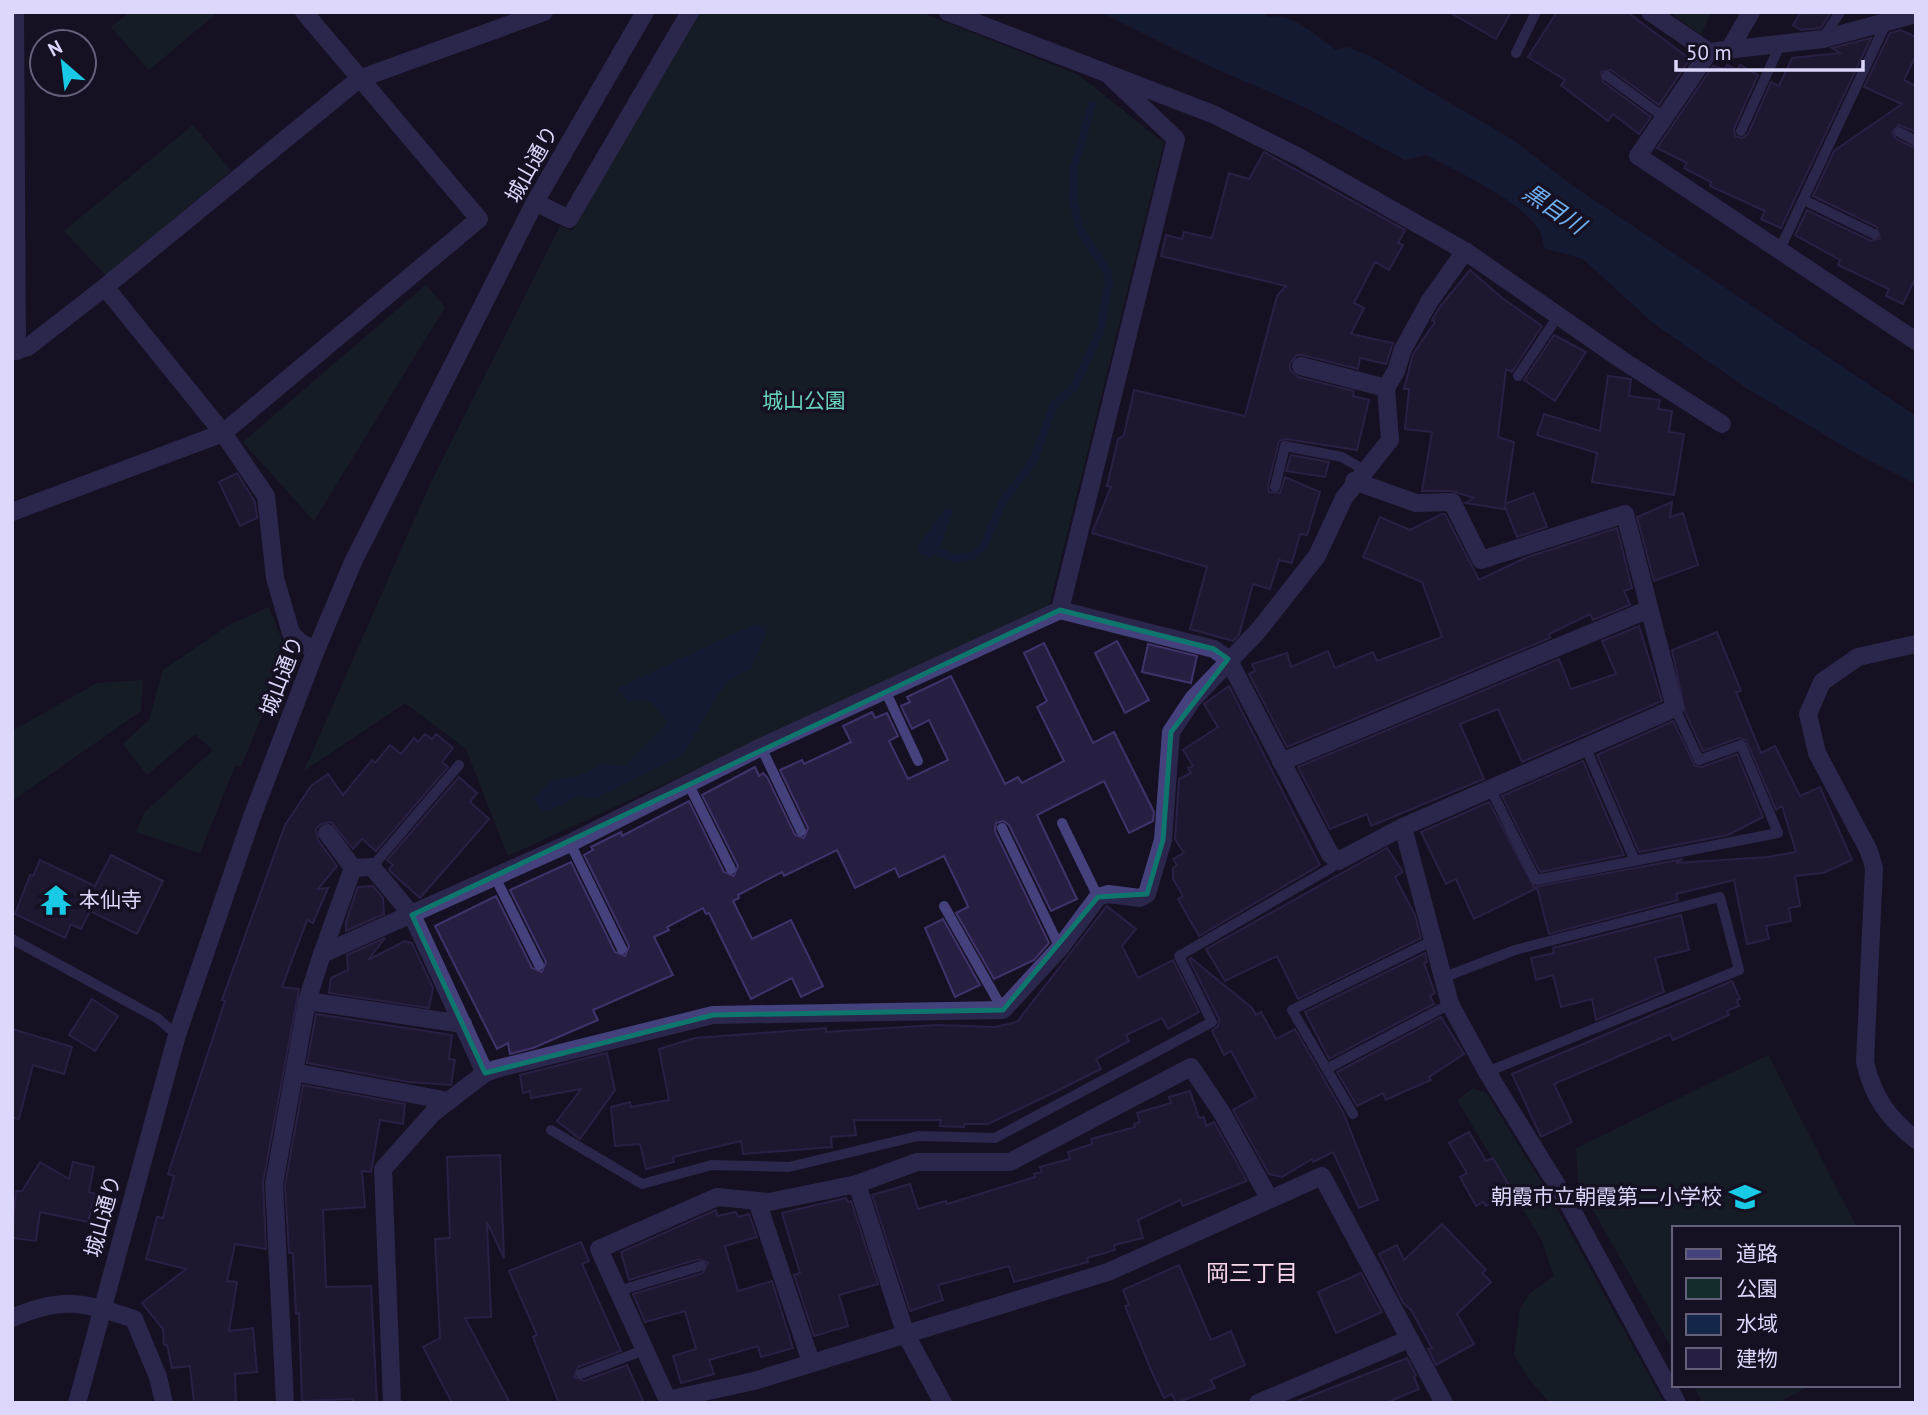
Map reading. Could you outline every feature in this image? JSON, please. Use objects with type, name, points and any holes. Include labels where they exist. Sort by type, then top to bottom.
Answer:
[{"type":"street","points":[[15,12],[14,351],[28,347],[105,287],[359,79],[544,12]]},
{"type":"street","points":[[12,512],[223,433],[479,219],[303,12]]},
{"type":"street","name":"城山通り","points":[[77,1403],[177,1035],[253,814],[316,650],[353,562],[535,202],[645,12]]},
{"type":"street","points":[[535,202],[569,219],[690,12]]},
{"type":"street","points":[[948,12],[1215,115],[1299,157],[1465,251],[1722,424]]},
{"type":"street","points":[[1650,12],[1709,52],[1822,39],[1916,13]]},
{"type":"street","points":[[1729,50],[1751,12]]},
{"type":"street","points":[[1709,52],[1638,156],[1916,341]]},
{"type":"street","points":[[1060,610],[1176,139],[1111,77]]},
{"type":"street","points":[[392,1403],[383,1169],[433,1113],[485,1073],[713,1015],[1003,1010],[1060,948],[1098,897],[1108,894],[1140,898],[1147,894],[1163,839],[1171,732],[1193,699],[1228,659],[1258,631],[1317,556],[1359,476],[1390,440],[1386,388],[1396,372],[1403,349],[1429,302],[1465,251]]},
{"type":"street","points":[[105,287],[223,433],[266,496],[275,578],[291,633],[301,643],[316,650]]},
{"type":"street","points":[[1301,366],[1386,388]]},
{"type":"street","points":[[322,954],[412,915],[494,875],[570,844],[761,747],[1060,610],[1214,649],[1228,659],[1330,854],[1338,861],[1403,827],[1675,708],[1647,610],[1625,514],[1481,560],[1452,502],[1416,503],[1359,476]]},
{"type":"street","points":[[1281,762],[1647,610]]},
{"type":"street","points":[[1916,643],[1858,657],[1822,681],[1808,714],[1817,753],[1869,851],[1874,868],[1865,1062],[1871,1087],[1883,1109],[1916,1140]]},
{"type":"street","points":[[1403,827],[1450,1004],[1487,1072],[1568,1203],[1677,1403]]},
{"type":"street","points":[[327,833],[352,868]]},
{"type":"street","points":[[352,868],[372,867],[412,915],[485,1073]]},
{"type":"street","points":[[285,1403],[274,1184],[307,1001],[352,868]]},
{"type":"street","points":[[307,1001],[463,1024]]},
{"type":"street","points":[[1269,1198],[1222,1113],[1191,1067],[1010,1162],[917,1162],[856,1184],[769,1202],[717,1197],[599,1249],[668,1401],[754,1381],[906,1335],[957,1316],[1108,1272],[1322,1176],[1444,1403]]},
{"type":"street","points":[[294,1072],[449,1101]]},
{"type":"street","points":[[856,1184],[906,1335],[943,1403]]},
{"type":"street","points":[[757,1201],[811,1363]]},
{"type":"street","points":[[12,1318],[44,1304],[78,1303],[102,1307],[134,1319],[158,1377],[164,1403]]},
{"type":"street","points":[[1258,1403],[1409,1339]]},
{"type":"lane","points":[[1516,52],[1536,12]]},
{"type":"lane","points":[[1822,39],[1840,12]]},
{"type":"lane","points":[[1779,251],[1888,21]]},
{"type":"lane","points":[[1741,131],[1780,45]]},
{"type":"lane","points":[[1606,76],[1665,118]]},
{"type":"lane","points":[[1899,132],[1916,141]]},
{"type":"lane","points":[[1804,200],[1874,234]]},
{"type":"lane","points":[[1518,376],[1559,316]]},
{"type":"lane","points":[[1275,487],[1285,446],[1342,457],[1359,476]]},
{"type":"lane","points":[[885,690],[918,761]]},
{"type":"lane","points":[[1490,788],[1536,880],[1778,833],[1741,744],[1699,761],[1675,708]]},
{"type":"lane","points":[[1585,746],[1635,861]]},
{"type":"lane","points":[[761,747],[801,831]]},
{"type":"lane","points":[[372,867],[459,765]]},
{"type":"lane","points":[[688,783],[731,869]]},
{"type":"lane","points":[[1062,823],[1098,897]]},
{"type":"lane","points":[[1002,828],[1060,948]]},
{"type":"lane","points":[[570,844],[622,948]]},
{"type":"lane","points":[[551,1130],[642,1184],[712,1165],[789,1167],[918,1136],[995,1138],[1212,1023],[1179,956],[1338,861]]},
{"type":"lane","points":[[494,875],[539,965]]},
{"type":"lane","points":[[1442,978],[1515,950],[1720,897],[1739,970],[1487,1072]]},
{"type":"lane","points":[[944,906],[1003,1010]]},
{"type":"lane","points":[[12,939],[158,1018],[177,1035]]},
{"type":"lane","points":[[1353,1114],[1292,1010],[1434,940]]},
{"type":"lane","points":[[1328,1068],[1450,1004]]},
{"type":"lane","points":[[618,1292],[701,1266]]},
{"type":"lane","points":[[581,1374],[643,1350]]},
{"type":"highlighted area","points":[[1060,610],[1214,649],[1228,659],[1171,732],[1163,840],[1147,894],[1098,897],[1003,1010],[713,1015],[485,1073],[412,915]]},
{"type":"green space","points":[[130,12],[218,12],[149,70],[111,27]]},
{"type":"green space","name":"城山公園","points":[[697,12],[920,12],[1079,75],[1164,143],[1049,607],[508,856],[466,749],[405,703],[304,771],[430,484],[560,226],[572,231]]},
{"type":"green space","points":[[1670,12],[1711,12],[1701,35]]},
{"type":"green space","points":[[193,125],[231,171],[106,276],[64,231]]},
{"type":"green space","points":[[426,285],[445,307],[314,521],[243,442]]},
{"type":"green space","points":[[269,607],[287,653],[241,767],[235,766],[200,853],[136,832],[145,812],[213,750],[195,734],[147,775],[123,744],[149,720],[163,670],[229,625]]},
{"type":"green space","points":[[143,680],[141,711],[12,801],[12,731],[97,683]]},
{"type":"green space","points":[[1768,1055],[1856,1226],[1672,1226],[1672,1348],[1578,1184],[1576,1148]]},
{"type":"green space","points":[[1473,1088],[1487,1094],[1554,1203],[1664,1403],[1550,1403],[1529,1379],[1514,1355],[1520,1309],[1530,1293],[1554,1276],[1541,1239],[1457,1100]]},
{"type":"green space","points":[[1694,1387],[1806,1387],[1778,1403],[1703,1403]]},
{"type":"water","name":"黒目川","points":[[1100,12],[1262,12],[1269,17],[1278,16],[1296,22],[1336,50],[1347,47],[1370,56],[1513,140],[1573,186],[1916,416],[1916,484],[1857,454],[1748,389],[1653,323],[1583,259],[1544,248],[1541,234],[1532,221],[1489,188],[1426,155],[1405,160],[1309,109],[1207,65]]},
{"type":"water","points":[[951,508],[953,512],[938,552],[930,557],[921,554],[917,548],[944,510]]},
{"type":"water","points":[[755,624],[764,627],[766,634],[751,668],[730,680],[720,691],[683,754],[597,798],[577,796],[549,811],[542,811],[534,798],[550,781],[578,776],[604,764],[625,766],[668,723],[648,701],[629,702],[618,688]]},
{"type":"building","points":[[1449,12],[1511,12],[1496,39]]},
{"type":"building","points":[[1557,12],[1627,12],[1690,59],[1659,105],[1611,70],[1601,72],[1603,82],[1651,117],[1639,134],[1613,114],[1608,121],[1561,85],[1565,80],[1528,57]]},
{"type":"building","points":[[1801,12],[1831,12],[1821,28],[1801,30],[1793,25]]},
{"type":"building","points":[[1900,30],[1916,37],[1916,55],[1904,80],[1916,86],[1916,132],[1899,125],[1892,132],[1896,139],[1916,148],[1916,277],[1903,304],[1886,296],[1889,289],[1838,265],[1840,260],[1795,235],[1807,210],[1871,241],[1880,238],[1877,227],[1813,196],[1834,151],[1902,104],[1864,87],[1890,33]]},
{"type":"building","points":[[1871,38],[1781,228],[1761,219],[1765,211],[1710,186],[1711,182],[1684,168],[1687,163],[1657,148],[1713,66],[1725,69],[1727,65],[1737,70],[1740,65],[1758,75],[1734,129],[1735,136],[1742,138],[1748,134],[1771,82],[1779,86],[1792,58],[1840,53],[1832,48]]},
{"type":"building","points":[[1264,152],[1405,230],[1398,243],[1403,245],[1389,270],[1375,262],[1354,303],[1364,308],[1351,334],[1393,343],[1386,364],[1360,358],[1358,369],[1303,355],[1297,355],[1290,363],[1290,370],[1298,377],[1354,391],[1353,396],[1369,400],[1357,450],[1286,439],[1279,441],[1268,485],[1269,492],[1280,493],[1285,477],[1320,492],[1307,535],[1300,534],[1292,563],[1279,560],[1270,589],[1253,584],[1239,635],[1233,641],[1190,629],[1207,567],[1092,533],[1111,487],[1107,486],[1118,439],[1124,435],[1134,390],[1245,416],[1277,296],[1286,286],[1161,256],[1166,235],[1182,239],[1184,232],[1212,238],[1229,173],[1249,179]]},
{"type":"building","points":[[1470,270],[1502,298],[1542,326],[1512,372],[1506,369],[1498,437],[1514,442],[1505,504],[1534,493],[1547,527],[1517,537],[1505,507],[1465,503],[1474,498],[1452,491],[1422,491],[1432,432],[1405,429],[1409,389],[1404,389],[1413,354],[1435,322],[1432,320],[1439,308]]},
{"type":"building","points":[[1554,335],[1586,352],[1555,401],[1524,380]]},
{"type":"building","points":[[1608,376],[1631,379],[1629,396],[1660,400],[1658,409],[1672,411],[1669,432],[1684,434],[1674,495],[1592,482],[1597,453],[1537,435],[1544,414],[1600,431]]},
{"type":"building","points":[[1291,455],[1329,462],[1325,477],[1286,471]]},
{"type":"building","points":[[237,473],[255,502],[257,518],[240,526],[219,482]]},
{"type":"building","points":[[1672,502],[1670,517],[1683,513],[1698,565],[1654,581],[1637,517]]},
{"type":"building","points":[[1445,514],[1479,580],[1525,558],[1617,528],[1632,588],[1624,591],[1630,605],[1593,620],[1590,614],[1549,634],[1550,638],[1287,747],[1249,674],[1255,671],[1252,664],[1287,653],[1291,667],[1328,651],[1335,668],[1373,652],[1377,661],[1442,637],[1422,582],[1363,557],[1380,517],[1410,530]]},
{"type":"building","points":[[1639,626],[1662,701],[1522,762],[1498,709],[1460,724],[1484,779],[1371,826],[1367,814],[1330,829],[1298,767],[1559,659],[1571,689],[1616,674],[1602,641]]},
{"type":"building","points":[[1717,632],[1741,691],[1736,692],[1761,753],[1775,746],[1800,796],[1820,787],[1852,860],[1823,873],[1795,876],[1800,906],[1789,908],[1791,921],[1766,926],[1769,939],[1747,944],[1734,880],[1676,894],[1678,900],[1549,934],[1537,888],[1474,919],[1456,879],[1446,884],[1421,832],[1489,802],[1534,887],[1683,859],[1676,863],[1768,857],[1796,852],[1782,806],[1776,810],[1746,740],[1739,738],[1703,751],[1685,712],[1672,650]]},
{"type":"building","points":[[1117,641],[1149,700],[1125,713],[1095,653]]},
{"type":"building","points":[[1044,643],[1093,743],[1114,732],[1154,812],[1153,821],[1129,833],[1104,781],[1037,815],[1077,899],[1051,911],[1009,825],[1003,821],[996,823],[995,831],[1049,943],[1034,960],[994,979],[956,913],[968,907],[944,856],[899,877],[895,868],[855,888],[837,850],[784,876],[782,872],[738,895],[739,898],[733,901],[752,939],[791,920],[823,986],[801,997],[792,978],[751,999],[709,913],[706,914],[703,908],[654,937],[673,975],[593,1010],[598,1020],[533,1048],[510,1054],[508,1043],[497,1049],[435,926],[496,896],[532,968],[542,972],[546,962],[510,890],[571,862],[615,952],[625,956],[629,946],[584,855],[593,850],[591,847],[621,832],[622,836],[689,801],[724,872],[734,876],[738,866],[702,795],[755,767],[759,776],[763,773],[767,777],[795,835],[804,838],[808,828],[780,770],[802,760],[804,764],[851,742],[843,726],[872,712],[875,718],[887,713],[898,736],[889,741],[908,779],[948,760],[929,720],[912,729],[901,706],[910,702],[907,697],[951,676],[1005,784],[1018,777],[1022,783],[1064,761],[1037,707],[1047,701],[1024,653]]},
{"type":"building","points":[[1148,644],[1197,656],[1191,683],[1142,672]]},
{"type":"building","points":[[1229,686],[1320,865],[1199,936],[1178,899],[1183,896],[1173,879],[1173,868],[1177,865],[1173,859],[1184,853],[1175,839],[1179,779],[1191,773],[1188,768],[1193,766],[1183,750],[1218,727],[1204,704]]},
{"type":"building","points":[[1673,721],[1695,766],[1702,767],[1737,754],[1763,817],[1728,835],[1639,852],[1597,755]]},
{"type":"building","points":[[425,734],[432,739],[436,734],[453,748],[442,762],[448,767],[376,851],[362,839],[353,849],[331,822],[321,824],[316,829],[318,840],[337,866],[318,889],[328,888],[313,923],[307,920],[282,987],[299,989],[263,1182],[266,1249],[235,1244],[227,1281],[237,1282],[229,1331],[253,1328],[257,1372],[235,1374],[236,1403],[194,1403],[190,1366],[172,1368],[167,1345],[164,1345],[163,1329],[142,1303],[186,1269],[146,1259],[157,1217],[163,1218],[174,1176],[168,1174],[225,1001],[222,1000],[285,825],[311,786],[328,774],[343,795],[372,760],[375,763],[390,745],[401,754],[414,738],[418,742]]},
{"type":"building","points":[[1583,761],[1624,855],[1540,872],[1502,796]]},
{"type":"building","points":[[459,777],[477,793],[470,802],[489,819],[420,898],[391,872],[389,869],[393,865],[387,860]]},
{"type":"building","points":[[1387,848],[1403,872],[1395,877],[1415,915],[1421,938],[1298,999],[1277,956],[1225,981],[1206,949]]},
{"type":"building","points":[[111,855],[163,881],[137,934],[90,911],[81,929],[71,924],[65,938],[15,914],[30,875],[33,876],[40,860],[95,886]]},
{"type":"building","points":[[373,886],[383,898],[384,914],[346,931],[346,922],[358,887]]},
{"type":"building","points":[[1107,906],[1136,929],[1122,946],[1138,978],[1173,960],[1199,1012],[1168,1029],[1162,1018],[1126,1035],[1129,1041],[1096,1059],[1101,1069],[1053,1093],[988,1124],[965,1124],[964,1127],[940,1126],[941,1120],[854,1120],[856,1135],[831,1137],[832,1147],[743,1154],[741,1141],[673,1157],[674,1162],[646,1169],[640,1144],[615,1146],[611,1107],[630,1102],[631,1107],[669,1100],[659,1049],[695,1038],[826,1028],[826,1032],[937,1025],[995,1027],[1017,1022]]},
{"type":"building","points":[[1681,915],[1689,950],[1655,958],[1664,992],[1596,1020],[1592,999],[1561,1007],[1553,975],[1536,980],[1531,958],[1554,953],[1553,948]]},
{"type":"building","points":[[943,919],[980,985],[955,997],[925,928]]},
{"type":"building","points":[[385,938],[368,960],[405,941],[412,943],[433,988],[429,1008],[329,993],[331,978],[348,970],[347,955]]},
{"type":"building","points":[[1425,953],[1427,962],[1424,963],[1435,993],[1430,996],[1434,1004],[1329,1059],[1305,1012]]},
{"type":"building","points":[[1189,959],[1252,1008],[1256,1015],[1261,1012],[1276,1039],[1295,1029],[1343,1112],[1378,1200],[1359,1208],[1333,1152],[1313,1162],[1312,1159],[1282,1177],[1269,1174],[1233,1110],[1256,1097],[1231,1051],[1224,1055],[1212,1031],[1218,1026],[1219,1019]]},
{"type":"building","points":[[1732,981],[1740,999],[1737,1000],[1739,1006],[1727,1011],[1729,1015],[1673,1040],[1670,1034],[1554,1084],[1572,1122],[1541,1137],[1512,1074]]},
{"type":"building","points":[[92,999],[118,1016],[95,1051],[69,1035]]},
{"type":"building","points":[[316,1014],[452,1035],[449,1059],[455,1060],[451,1085],[409,1082],[307,1063]]},
{"type":"building","points":[[1441,1017],[1464,1054],[1429,1077],[1431,1080],[1386,1100],[1383,1093],[1357,1106],[1337,1072]]},
{"type":"building","points":[[12,1029],[72,1047],[64,1074],[33,1065],[19,1119],[12,1118]]},
{"type":"building","points":[[607,1053],[615,1090],[580,1139],[557,1121],[581,1089],[531,1098],[530,1091],[523,1093],[520,1075]]},
{"type":"building","points":[[303,1085],[405,1104],[403,1124],[380,1120],[371,1172],[362,1171],[365,1207],[323,1210],[326,1287],[371,1286],[377,1403],[353,1403],[353,1399],[302,1401],[299,1313],[296,1314],[293,1253],[289,1253],[285,1185]]},
{"type":"building","points":[[1190,1091],[1199,1118],[1204,1117],[1206,1126],[1214,1122],[1247,1181],[1183,1206],[1180,1200],[1138,1220],[1143,1238],[1114,1245],[1115,1250],[1087,1258],[1088,1262],[1014,1282],[1009,1266],[938,1285],[943,1300],[910,1311],[872,1195],[910,1184],[918,1209],[946,1201],[947,1204],[1035,1177],[1034,1174],[1042,1172],[1040,1167],[1070,1159],[1068,1152],[1092,1144],[1091,1139],[1135,1127],[1134,1124],[1140,1122],[1137,1113],[1171,1103],[1169,1097]]},
{"type":"building","points":[[1469,1132],[1486,1161],[1493,1158],[1510,1187],[1504,1190],[1506,1194],[1486,1206],[1483,1202],[1476,1206],[1460,1177],[1467,1173],[1449,1143]]},
{"type":"building","points":[[500,1155],[504,1258],[487,1222],[491,1317],[465,1318],[510,1403],[452,1403],[423,1347],[440,1338],[435,1239],[450,1238],[447,1157]]},
{"type":"building","points":[[40,1162],[69,1179],[73,1162],[94,1167],[89,1192],[95,1194],[88,1222],[40,1212],[36,1241],[12,1238],[16,1191],[22,1191]]},
{"type":"building","points":[[846,1198],[848,1202],[851,1201],[878,1284],[839,1295],[848,1326],[814,1336],[794,1275],[800,1273],[782,1213]]},
{"type":"building","points":[[716,1210],[717,1216],[736,1212],[738,1217],[749,1214],[757,1237],[725,1246],[738,1291],[772,1281],[793,1348],[761,1357],[758,1346],[709,1360],[714,1374],[681,1383],[673,1356],[696,1349],[685,1311],[645,1322],[633,1294],[703,1273],[708,1263],[699,1259],[629,1280],[621,1252]]},
{"type":"building","points":[[1442,1224],[1486,1270],[1482,1273],[1491,1282],[1457,1314],[1474,1344],[1436,1365],[1428,1349],[1432,1348],[1411,1310],[1403,1303],[1379,1254],[1397,1245],[1404,1260]]},
{"type":"building","points":[[581,1242],[589,1261],[582,1264],[621,1351],[578,1367],[574,1377],[584,1381],[627,1365],[644,1403],[559,1403],[533,1337],[537,1335],[509,1271]]},
{"type":"building","points":[[1179,1265],[1211,1340],[1231,1331],[1245,1365],[1211,1380],[1215,1388],[1176,1403],[1172,1394],[1164,1398],[1125,1306],[1129,1305],[1123,1290]]},
{"type":"building","points":[[1361,1273],[1382,1312],[1336,1333],[1318,1292]]},
{"type":"building","points":[[1407,1358],[1416,1375],[1414,1377],[1419,1389],[1386,1403],[1293,1403]]},
{"type":"waterway","points":[[938,552],[955,558],[973,556],[984,545],[1002,503],[1033,461],[1054,405],[1074,387],[1100,332],[1109,282],[1107,272],[1081,231],[1073,202],[1074,168],[1092,105]]},
{"type":"place","name":"本仙寺","points":[[56,900]]},
{"type":"place","name":"朝霞市立朝霞第二小学校","points":[[1745,1197]]},
{"type":"district","name":"岡三丁目","points":[[1252,1273]]}]
